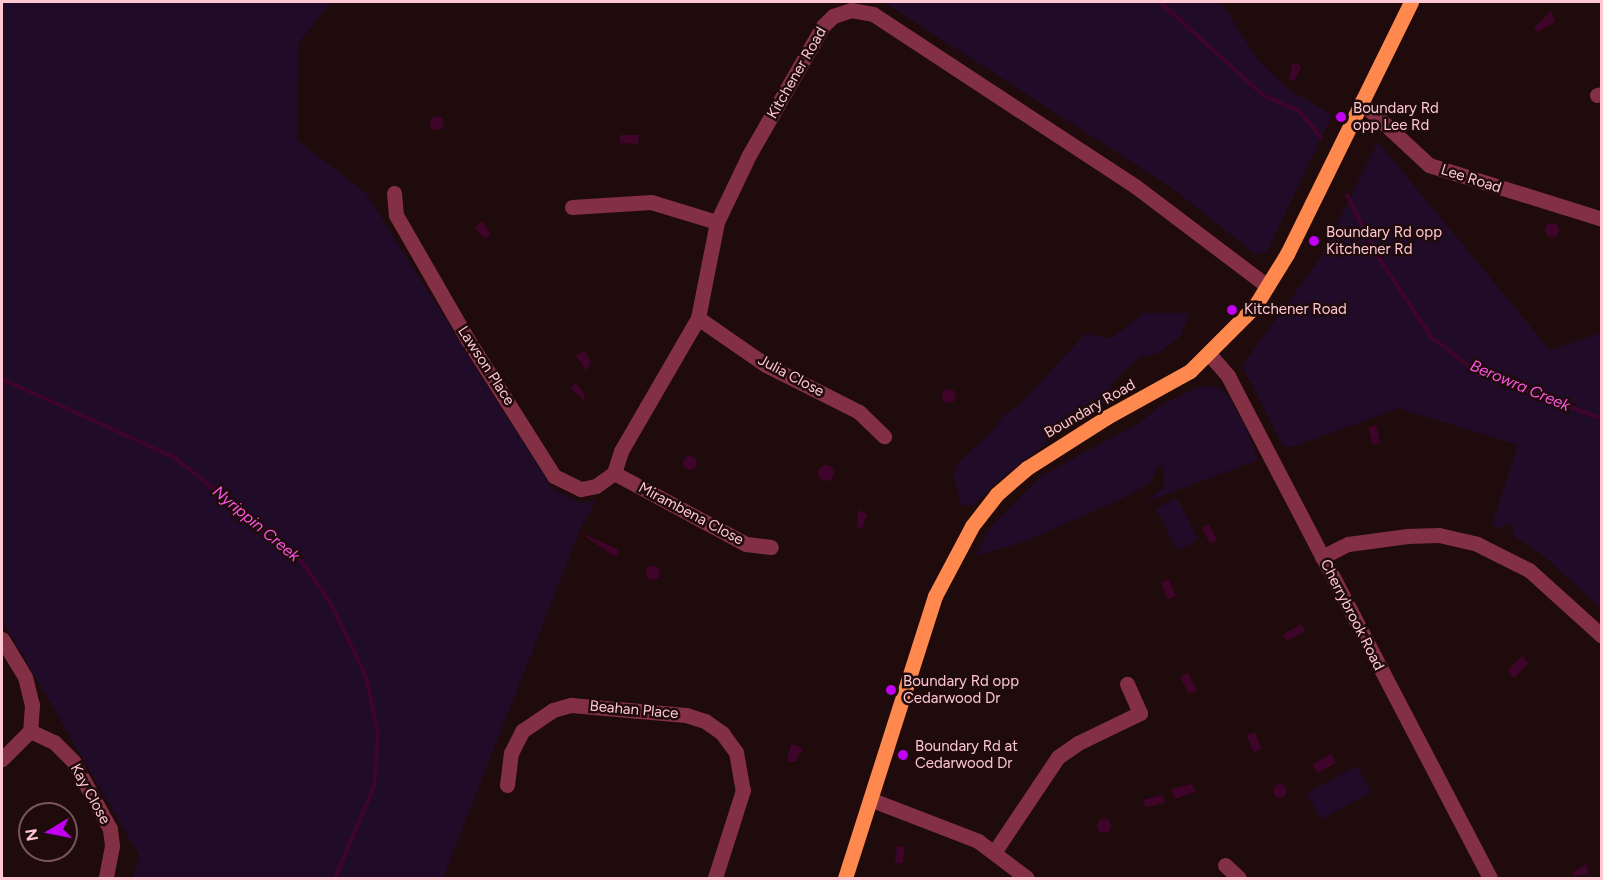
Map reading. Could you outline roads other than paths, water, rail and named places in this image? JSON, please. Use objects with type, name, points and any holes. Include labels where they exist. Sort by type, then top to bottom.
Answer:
[{"type":"main road","name":"Boundary Road","points":[[845,879],[935,596],[972,526],[997,494],[1027,468],[1107,417],[1157,392],[1210,355],[1254,306],[1287,254],[1411,2]]},
{"type":"street","name":"Kitchener Road","points":[[614,473],[621,451],[698,318],[717,222],[823,26],[844,12],[862,10],[1135,186],[1267,286]]},
{"type":"street","name":"Lee Road","points":[[1361,102],[1429,165],[1602,219]]},
{"type":"street","name":"Lawson Place","points":[[394,194],[396,215],[468,340],[554,476],[581,489],[596,486],[614,473]]},
{"type":"street","points":[[572,207],[651,202],[717,222]]},
{"type":"street","name":"Julia Close","points":[[698,318],[766,364],[859,412],[884,436]]},
{"type":"street","name":"Cherrybrook Road","points":[[1210,355],[1228,376],[1490,879]]},
{"type":"street","name":"Mirambena Close","points":[[614,473],[746,544],[771,547]]},
{"type":"street","points":[[1322,557],[1363,540],[1431,535],[1468,541],[1496,551],[1529,570],[1602,636]]},
{"type":"street","points":[[2,639],[25,677],[32,705],[30,731],[2,759]]},
{"type":"street","points":[[995,851],[1058,757],[1078,743],[1140,713],[1127,684]]},
{"type":"street","name":"Beahan Place","points":[[507,785],[511,753],[522,731],[553,710],[571,705],[686,715],[705,721],[722,733],[736,752],[742,790],[715,879]]},
{"type":"street","name":"Kay Close","points":[[30,731],[54,742],[68,755],[110,829],[112,846],[106,879]]},
{"type":"street","points":[[872,800],[959,832],[995,851],[1027,879]]},
{"type":"street","points":[[1225,865],[1239,879]]},
{"type":"waterway","name":"Berowra Creek","points":[[1160,2],[1264,96],[1299,111],[1322,138]]},
{"type":"waterway","name":"Berowra Creek","points":[[1347,195],[1377,255],[1431,337],[1474,370],[1602,419]]},
{"type":"waterway","name":"Nyrippin Creek","points":[[2,379],[175,458],[297,555],[330,602],[366,676],[378,733],[374,787],[335,878]]},
{"type":"place","name":"Boundary Rd opp Lee Rd","points":[[1341,117]]},
{"type":"place","name":"Boundary Rd opp Kitchener Rd","points":[[1314,241]]},
{"type":"place","name":"Kitchener Road","points":[[1232,310]]},
{"type":"place","name":"Boundary Rd opp Cedarwood Dr","points":[[891,690]]},
{"type":"place","name":"Boundary Rd at Cedarwood Dr","points":[[903,755]]}]
